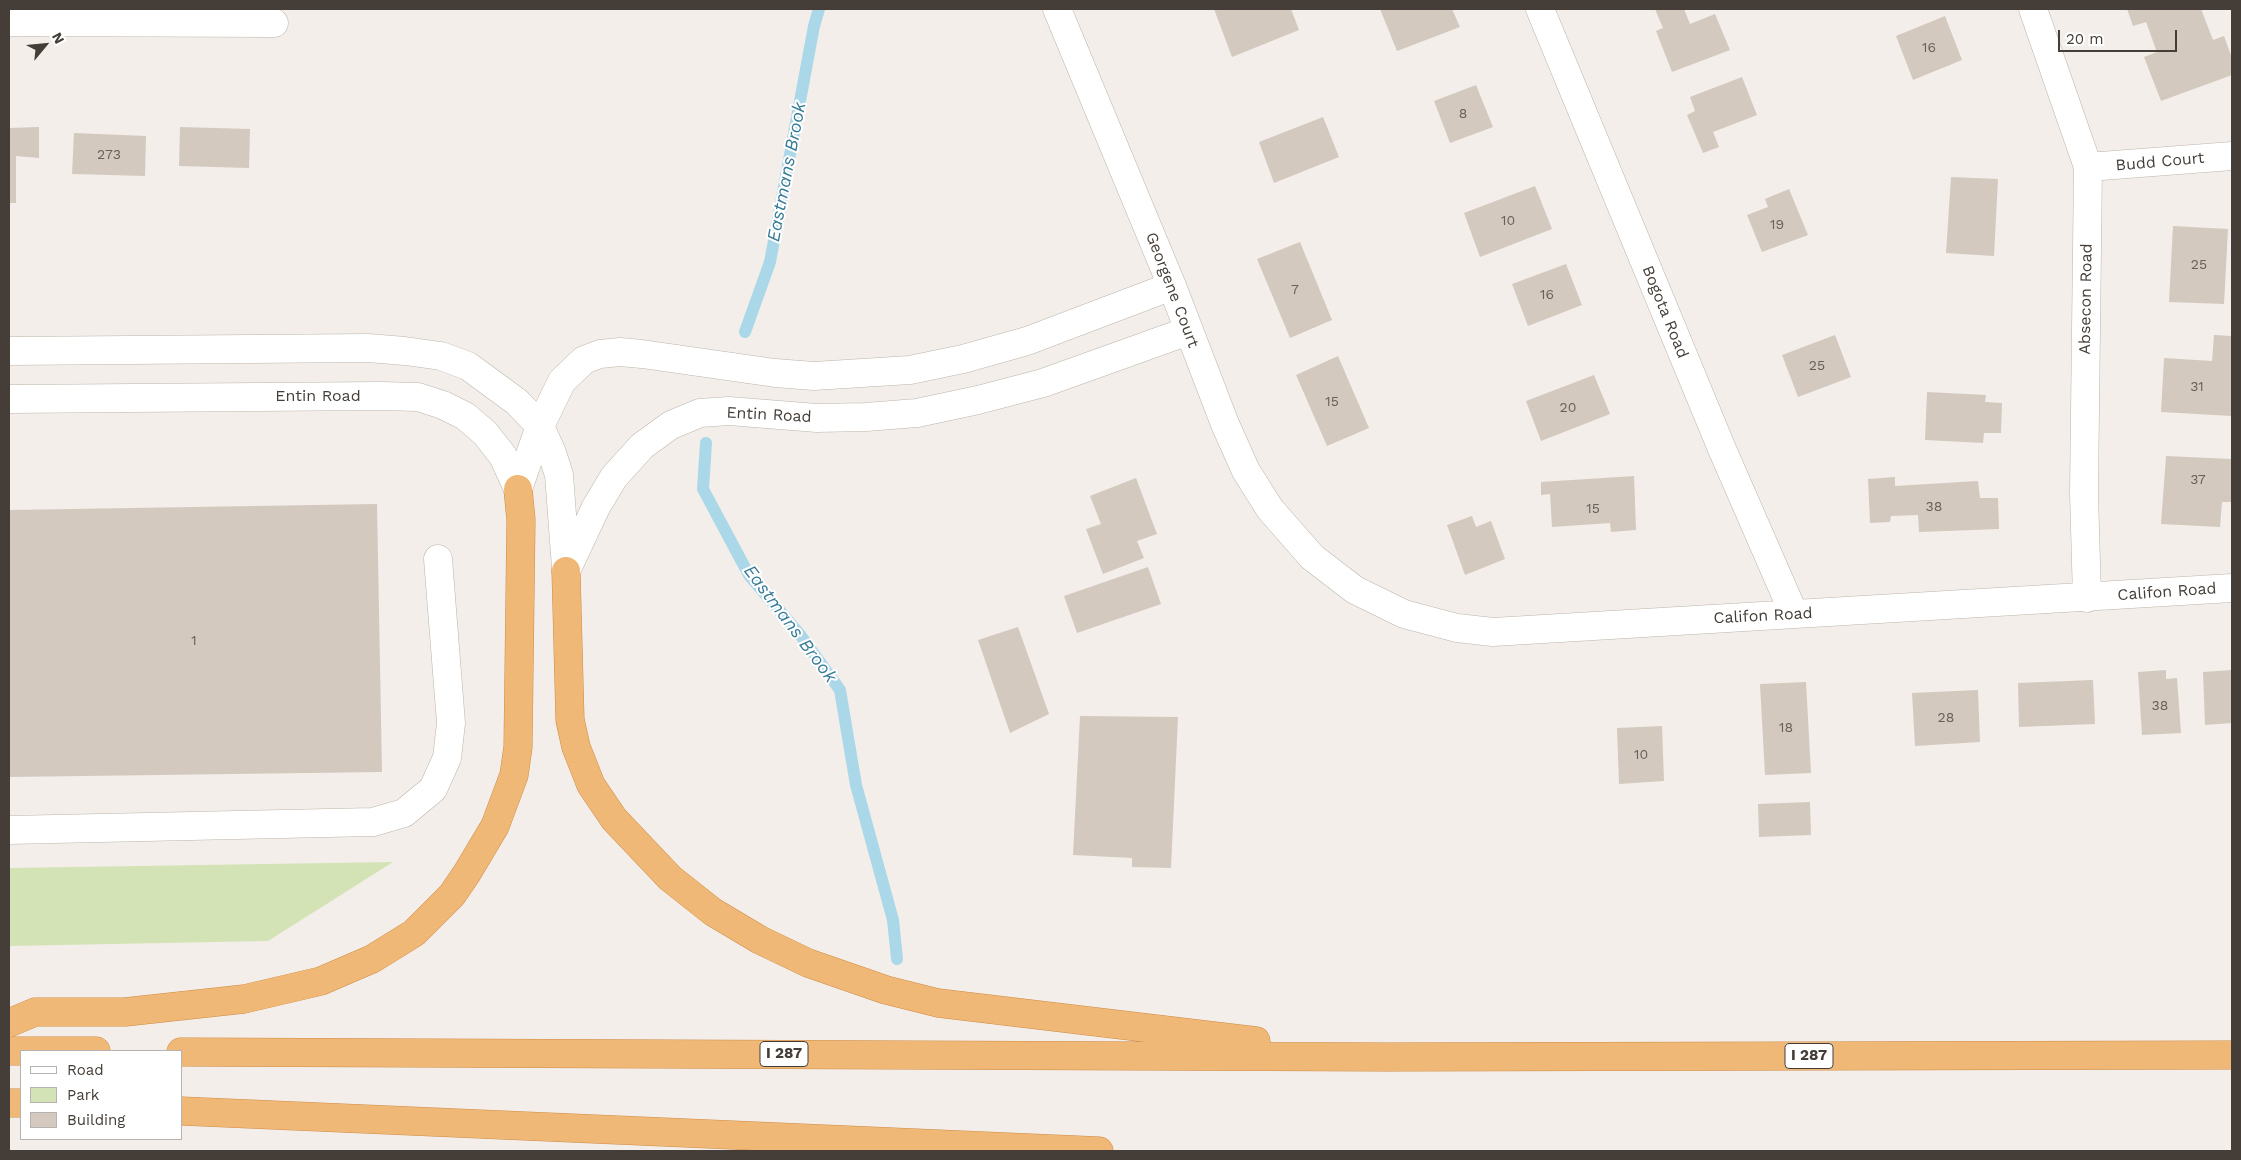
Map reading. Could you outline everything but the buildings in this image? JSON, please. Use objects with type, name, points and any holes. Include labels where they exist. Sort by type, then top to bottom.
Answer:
[{"type":"highway","points":[[9,1022],[35,1012],[125,1012],[244,999],[321,982],[372,959],[414,932],[452,895],[468,873],[495,826],[515,766],[518,747],[521,520],[518,489]]},
{"type":"highway","points":[[566,571],[570,720],[576,747],[591,785],[614,819],[670,878],[713,912],[760,940],[826,969],[886,990],[938,1003],[1386,1057]]},
{"type":"highway","name":"I 287","points":[[182,1052],[1386,1057],[2232,1055]]},
{"type":"highway","points":[[182,1110],[1099,1151]]},
{"type":"street","name":"Georgene Court","points":[[1057,9],[1172,286],[1188,331],[1246,471],[1270,508],[1312,557]]},
{"type":"street","name":"Bogota Road","points":[[1540,9],[1722,449],[1794,614]]},
{"type":"street","name":"Absecon Road","points":[[2033,9],[2088,168],[2084,493],[2087,598]]},
{"type":"street","points":[[9,22],[274,23]]},
{"type":"street","name":"Budd Court","points":[[2088,168],[2232,156]]},
{"type":"street","points":[[518,489],[540,426],[562,381],[584,360],[600,354],[620,352],[642,354],[775,373],[814,376],[910,370],[963,360],[1027,342],[1172,286]]},
{"type":"street","name":"Entin Road","points":[[566,571],[596,507],[614,478],[642,446],[672,425],[700,413],[728,411],[817,418],[866,418],[916,413],[978,400],[1043,383],[1188,331]]},
{"type":"street","points":[[9,351],[368,348],[441,356],[468,366],[518,402],[540,426],[559,475],[566,571]]},
{"type":"street","name":"Entin Road","points":[[9,399],[381,396],[418,398],[443,405],[465,416],[485,433],[503,456],[518,489]]},
{"type":"street","name":"Califon Road","points":[[1312,557],[1355,590],[1404,614],[1457,628],[1493,632],[2232,588]]},
{"type":"street","points":[[9,830],[373,822],[404,813],[433,789],[448,758],[451,723],[438,559]]},
{"type":"green space","points":[[393,862],[268,941],[9,946],[9,868]]},
{"type":"waterway","name":"Eastmans Brook","points":[[745,332],[770,262],[814,26],[819,9]]},
{"type":"waterway","name":"Eastmans Brook","points":[[706,443],[703,489],[749,575],[801,636],[840,690],[856,785],[893,920],[897,959]]}]
